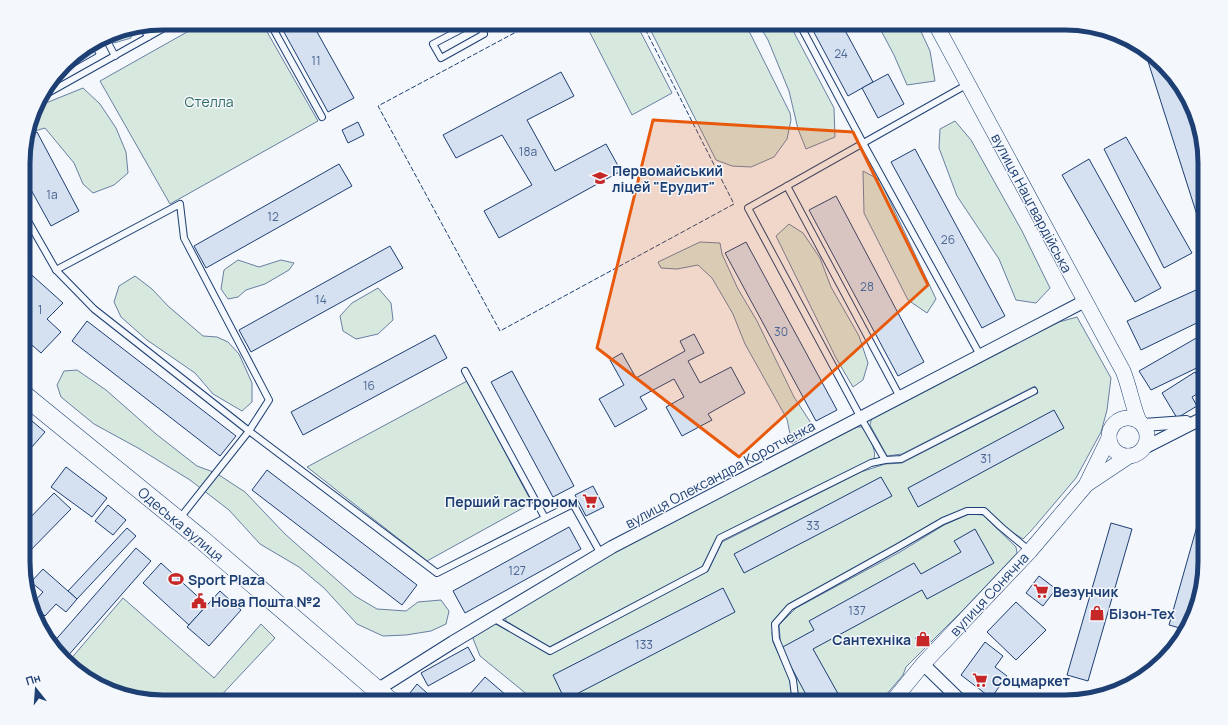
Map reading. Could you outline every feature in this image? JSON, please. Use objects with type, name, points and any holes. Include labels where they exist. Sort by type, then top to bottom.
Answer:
[{"type":"main road","name":"Одеська вулиця","points":[[30,400],[178,521],[383,695]]},
{"type":"street","name":"вулиця Нацгвардійська","points":[[939,30],[1123,371],[1128,384],[1131,400],[1141,423]]},
{"type":"street","name":"вулиця Олександра Коротченка","points":[[385,695],[493,618],[601,554],[1085,300]]},
{"type":"street","points":[[1128,384],[1124,400],[1111,432],[1114,449],[1123,456],[1129,456],[1140,452],[1144,448],[1198,420]]},
{"type":"street","points":[[1111,432],[1122,419],[1134,419],[1141,423],[1177,424],[1198,419]]},
{"type":"street","points":[[1141,423],[1148,436],[1144,448]]},
{"type":"street","name":"вулиця Сонячна","points":[[898,695],[923,664],[1030,551],[1086,485],[1111,432]]},
{"type":"street","name":"вулиця Сонячна","points":[[1086,485],[1129,456]]},
{"type":"street","points":[[923,664],[955,695]]},
{"type":"lane","points":[[51,92],[160,30]]},
{"type":"lane","points":[[274,30],[322,117]]},
{"type":"lane","points":[[460,30],[433,44],[441,58],[484,34],[482,30]]},
{"type":"lane","points":[[803,30],[863,143],[980,355]]},
{"type":"lane","points":[[145,31],[148,37]]},
{"type":"lane","points":[[108,42],[115,56]]},
{"type":"lane","points":[[885,460],[748,208],[968,84]]},
{"type":"lane","points":[[787,186],[900,397]]},
{"type":"lane","points":[[56,270],[180,204],[184,238],[269,400],[249,431],[178,521]]},
{"type":"lane","points":[[30,224],[56,270],[94,309],[249,431],[437,573],[572,504],[601,554]]},
{"type":"lane","points":[[465,371],[545,518]]},
{"type":"lane","points":[[493,618],[550,651],[705,569],[720,538],[871,463],[901,459],[1034,391]]},
{"type":"lane","points":[[795,695],[793,680],[776,639],[775,624],[790,607],[942,521],[967,512],[984,511],[1030,551]]},
{"type":"highlighted area","points":[[653,120],[853,132],[928,285],[739,457],[597,348]]},
{"type":"green space","name":"Стелла","points":[[191,30],[266,30],[318,121],[170,204],[100,81]]},
{"type":"green space","points":[[589,30],[640,30],[672,93],[632,115]]},
{"type":"green space","points":[[651,30],[748,30],[790,113],[791,120],[787,139],[774,157],[751,167],[732,166],[716,160]]},
{"type":"green space","points":[[762,30],[793,30],[834,108],[835,137],[806,149],[798,129],[789,91],[768,40]]},
{"type":"green space","points":[[881,30],[920,30],[930,51],[935,81],[907,85],[894,55]]},
{"type":"green space","points":[[131,34],[131,38],[114,43],[112,40]]},
{"type":"green space","points":[[83,88],[100,104],[116,128],[126,152],[128,173],[114,185],[93,193],[83,184],[74,163],[45,128],[35,131],[37,120],[44,104]]},
{"type":"green space","points":[[955,121],[971,140],[1022,231],[1050,288],[1036,303],[1016,300],[999,259],[957,196],[939,148],[940,129]]},
{"type":"green space","points":[[863,171],[880,180],[936,299],[927,313],[908,300],[864,213]]},
{"type":"green space","points":[[789,224],[803,233],[820,258],[831,287],[859,336],[868,363],[863,380],[853,387],[836,358],[776,236]]},
{"type":"green space","points":[[700,242],[720,243],[722,254],[738,289],[757,321],[794,397],[811,423],[805,436],[792,444],[787,419],[745,344],[733,314],[712,278],[698,265],[677,269],[661,268],[658,262]]},
{"type":"green space","points":[[238,260],[259,267],[281,260],[294,263],[289,270],[265,284],[246,290],[238,297],[228,299],[221,289],[224,270]]},
{"type":"green space","points":[[135,276],[152,289],[168,306],[203,336],[217,337],[228,342],[239,354],[252,383],[252,402],[242,411],[213,394],[195,373],[147,340],[121,317],[114,302],[119,286]]},
{"type":"green space","points":[[378,288],[391,303],[393,320],[378,334],[356,339],[343,331],[340,316],[352,303]]},
{"type":"green space","points":[[1077,317],[1111,378],[1107,410],[1101,432],[1076,478],[1023,539],[984,509],[967,509],[944,517],[923,532],[790,607],[775,624],[772,633],[773,642],[790,680],[791,695],[528,695],[480,656],[472,636],[494,623],[549,654],[708,571],[722,542],[861,472],[885,464],[902,463],[1038,393],[1035,386],[902,454],[887,456],[870,425],[872,417],[1059,322]]},
{"type":"green space","points":[[77,370],[106,390],[156,434],[197,466],[216,473],[245,492],[285,534],[355,596],[377,609],[406,611],[418,602],[441,600],[449,611],[446,624],[431,631],[406,635],[383,636],[357,624],[324,588],[299,567],[260,544],[229,510],[190,480],[138,448],[94,424],[61,397],[57,385],[64,371]]},
{"type":"green space","points":[[467,381],[532,503],[427,561],[307,467]]},
{"type":"green space","points":[[857,427],[863,427],[873,447],[875,455],[874,459],[719,536],[703,566],[687,575],[549,647],[506,621],[505,615],[604,556]]},
{"type":"green space","points":[[969,514],[983,515],[1016,547],[1017,553],[906,667],[903,675],[886,695],[797,695],[792,668],[781,648],[779,625],[796,608],[900,552],[944,525]]},
{"type":"green space","points":[[123,598],[214,678],[261,624],[275,638],[222,695],[163,695],[146,694],[129,690],[112,685],[96,677],[82,668],[71,658]]},
{"type":"building","points":[[283,30],[316,30],[354,98],[328,112]]},
{"type":"building","points":[[813,30],[845,30],[873,82],[848,96]]},
{"type":"building","points":[[94,50],[96,54],[73,67],[72,66],[82,57]]},
{"type":"building","points":[[1147,58],[1171,82],[1188,112],[1198,154],[1198,218]]},
{"type":"building","points":[[561,72],[574,96],[527,120],[555,171],[606,144],[621,171],[499,238],[484,211],[532,185],[502,135],[456,158],[443,135]]},
{"type":"building","points":[[888,74],[904,104],[878,118],[862,88]]},
{"type":"building","points":[[358,122],[364,135],[348,143],[342,130]]},
{"type":"building","points":[[37,132],[79,211],[51,226],[30,188],[31,146],[34,134]]},
{"type":"building","points":[[1126,137],[1192,253],[1164,268],[1104,149]]},
{"type":"building","points":[[915,149],[1005,316],[982,328],[891,162]]},
{"type":"building","points":[[1089,159],[1161,288],[1135,302],[1062,175]]},
{"type":"building","points":[[339,164],[352,186],[206,268],[194,246]]},
{"type":"building","points":[[836,196],[924,362],[898,376],[809,210]]},
{"type":"building","points":[[746,242],[837,410],[816,421],[725,253]]},
{"type":"building","points":[[390,246],[403,268],[251,352],[239,330]]},
{"type":"building","points":[[30,273],[63,303],[47,319],[61,332],[41,353],[30,343],[30,325],[32,323],[30,321]]},
{"type":"building","points":[[1198,289],[1198,322],[1141,350],[1127,321]]},
{"type":"building","points":[[87,321],[236,436],[220,456],[72,341]]},
{"type":"building","points":[[694,334],[704,353],[688,361],[700,383],[731,367],[745,393],[708,414],[712,420],[682,436],[666,407],[684,397],[674,379],[640,397],[647,409],[615,427],[599,399],[624,385],[610,360],[622,353],[636,378],[685,351],[680,341]]},
{"type":"building","points":[[435,335],[447,358],[303,435],[291,412]]},
{"type":"building","points":[[1198,337],[1198,367],[1151,390],[1139,371]]},
{"type":"building","points":[[512,371],[574,486],[553,497],[491,382]]},
{"type":"building","points":[[1195,372],[1198,377],[1198,393],[1192,397],[1197,406],[1177,418],[1162,393]]},
{"type":"building","points":[[1054,410],[1064,428],[918,507],[908,488]]},
{"type":"building","points":[[30,419],[45,432],[30,449]]},
{"type":"building","points":[[66,467],[107,498],[92,517],[51,487]]},
{"type":"building","points":[[267,470],[417,585],[402,605],[252,490]]},
{"type":"building","points":[[881,477],[892,496],[744,573],[734,554]]},
{"type":"building","name":"Перший гастроном","points":[[593,486],[604,507],[586,516],[575,495]]},
{"type":"building","points":[[54,493],[71,509],[30,551],[30,518]]},
{"type":"building","points":[[108,505],[126,520],[113,535],[95,521]]},
{"type":"building","points":[[1111,523],[1132,529],[1088,681],[1067,675]]},
{"type":"building","points":[[1198,523],[1198,571],[1191,605],[1180,628],[1169,625]]},
{"type":"building","points":[[569,527],[581,549],[465,613],[453,591]]},
{"type":"building","points":[[127,528],[136,536],[77,599],[68,591]]},
{"type":"building","points":[[975,529],[994,563],[927,599],[922,590],[813,649],[839,695],[806,695],[781,648],[814,630],[809,621],[914,563],[921,574],[961,552],[954,541]]},
{"type":"building","points":[[136,548],[151,561],[68,655],[55,640]]},
{"type":"building","points":[[161,563],[207,605],[189,625],[143,583]]},
{"type":"building","points":[[43,569],[77,599],[66,612],[56,604],[45,616],[40,611],[36,600],[43,592],[32,581]]},
{"type":"building","name":"Везунчик","points":[[1039,576],[1056,589],[1043,606],[1026,593]]},
{"type":"building","points":[[723,588],[735,612],[575,695],[563,695],[553,675]]},
{"type":"building","points":[[220,591],[241,610],[209,646],[187,627]]},
{"type":"building","points":[[1016,602],[1046,630],[1016,660],[987,632]]},
{"type":"building","name":"Сантехніка","points":[[922,631],[931,641],[923,647],[915,638]]},
{"type":"building","points":[[985,642],[1003,656],[995,667],[1007,676],[993,695],[987,695],[961,675]]},
{"type":"building","points":[[468,647],[475,660],[428,686],[421,673]]},
{"type":"building","points":[[485,677],[506,695],[469,695]]},
{"type":"building","points":[[417,684],[429,695],[412,695],[410,693]]},
{"type":"fence","points":[[520,30],[378,106],[500,331],[734,204],[646,30]]},
{"type":"place","name":"Первомайський ліцей \"Ерудит\"","points":[[600,178]]},
{"type":"place","name":"Перший гастроном","points":[[590,501]]},
{"type":"place","name":"Sport Plaza","points":[[176,579]]},
{"type":"place","name":"Везунчик","points":[[1041,591]]},
{"type":"place","name":"Нова Пошта №2","points":[[199,601]]},
{"type":"place","name":"Бізон-Тех","points":[[1097,613]]},
{"type":"place","name":"Сантехніка","points":[[923,639]]},
{"type":"place","name":"Соцмаркет","points":[[980,680]]}]
